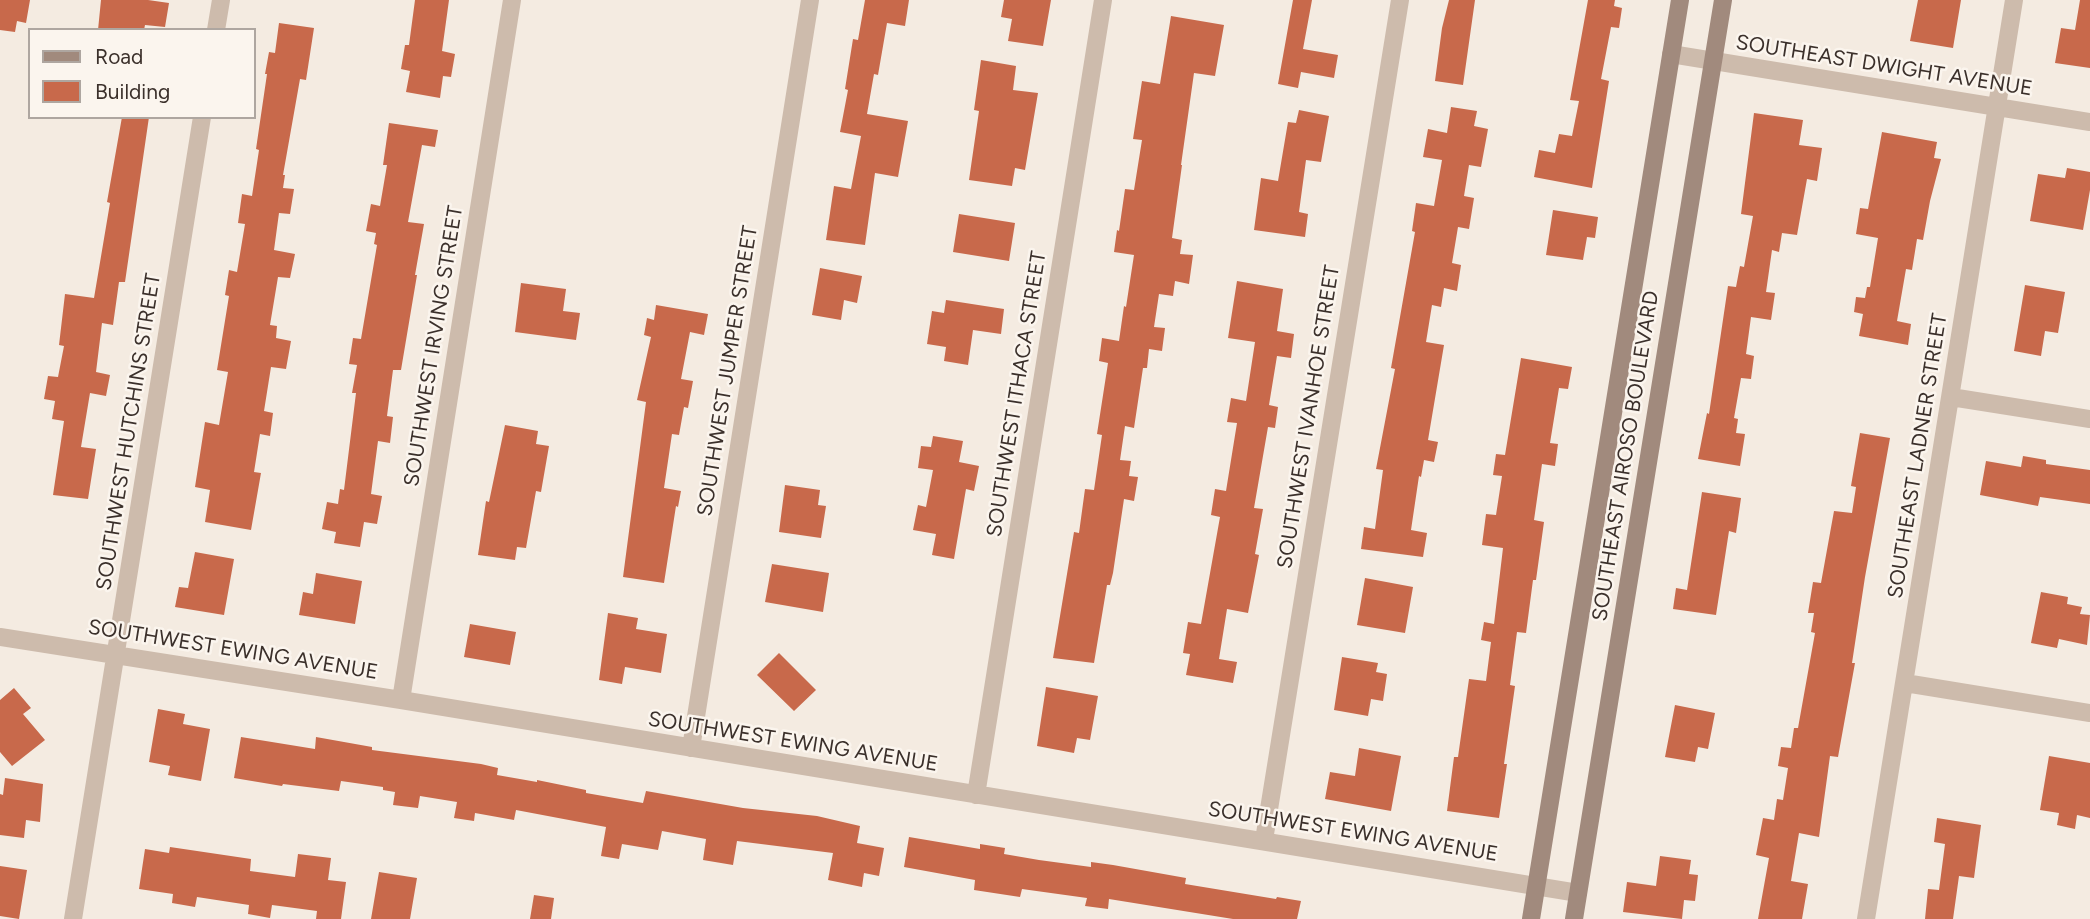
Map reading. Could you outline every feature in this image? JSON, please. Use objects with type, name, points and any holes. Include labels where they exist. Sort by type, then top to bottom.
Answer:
[{"type":"main road","name":"SOUTHEAST AIROSO BOULEVARD","points":[[1531,919],[1680,0]]},
{"type":"main road","name":"SOUTHEAST AIROSO BOULEVARD","points":[[1574,919],[1723,0]]},
{"type":"street","points":[[216,28],[221,0]]},
{"type":"street","name":"SOUTHWEST IRVING STREET","points":[[401,700],[512,0]]},
{"type":"street","name":"SOUTHWEST JUMPER STREET","points":[[691,748],[810,0]]},
{"type":"street","name":"SOUTHWEST ITHACA STREET","points":[[976,795],[1103,0]]},
{"type":"street","name":"SOUTHWEST IVANHOE STREET","points":[[1264,840],[1400,0]]},
{"type":"street","name":"SOUTHEAST LADNER STREET","points":[[1866,919],[2014,0]]},
{"type":"street","name":"SOUTHEAST DWIGHT AVENUE","points":[[1671,54],[2090,122]]},
{"type":"street","name":"SOUTHWEST HUTCHINS STREET","points":[[73,919],[202,119]]},
{"type":"street","points":[[1951,397],[2090,419]]},
{"type":"street","name":"SOUTHWEST EWING AVENUE","points":[[0,637],[1578,893]]},
{"type":"street","points":[[1905,683],[2090,713]]},
{"type":"building","points":[[0,0],[30,0],[26,23],[17,21],[15,32],[0,30]]},
{"type":"building","points":[[101,0],[169,3],[165,27],[145,25],[144,28],[98,28]]},
{"type":"building","points":[[415,0],[449,0],[442,51],[455,54],[451,77],[443,76],[440,98],[406,92],[410,71],[401,69],[405,45],[409,45]]},
{"type":"building","points":[[865,0],[909,0],[905,26],[887,23],[878,75],[874,74],[867,114],[908,121],[898,177],[875,173],[865,245],[826,240],[834,186],[851,189],[861,136],[840,132],[848,90],[845,89],[853,39],[858,40]]},
{"type":"building","points":[[1004,0],[1051,0],[1043,46],[1008,41],[1012,19],[1001,17]]},
{"type":"building","points":[[1293,0],[1312,0],[1303,49],[1338,55],[1334,78],[1301,72],[1298,88],[1278,84]]},
{"type":"building","points":[[1449,0],[1475,0],[1463,85],[1435,81],[1442,28]]},
{"type":"building","points":[[1588,0],[1615,0],[1614,6],[1622,8],[1619,28],[1611,27],[1601,79],[1609,81],[1592,188],[1534,177],[1539,150],[1555,153],[1559,134],[1572,136],[1579,101],[1570,100]]},
{"type":"building","points":[[1918,0],[1961,0],[1953,48],[1910,41]]},
{"type":"building","points":[[2080,0],[2090,0],[2090,68],[2055,63],[2061,28],[2075,30]]},
{"type":"building","points":[[1171,16],[1224,25],[1215,76],[1194,73],[1181,165],[1172,238],[1182,240],[1180,254],[1193,255],[1189,284],[1175,281],[1173,296],[1159,294],[1154,327],[1165,328],[1162,351],[1149,349],[1147,368],[1143,368],[1134,428],[1125,426],[1120,460],[1131,461],[1129,476],[1138,477],[1134,501],[1124,499],[1113,573],[1110,585],[1107,585],[1094,663],[1053,658],[1074,532],[1079,533],[1085,489],[1094,490],[1102,435],[1097,434],[1108,363],[1099,361],[1102,338],[1119,341],[1124,306],[1126,307],[1134,255],[1114,252],[1125,189],[1134,190],[1142,140],[1133,139],[1142,81],[1160,84]]},
{"type":"building","points":[[279,23],[314,28],[306,80],[300,79],[283,175],[283,188],[294,189],[290,214],[279,213],[274,250],[295,254],[290,278],[278,277],[270,325],[277,326],[276,338],[291,341],[286,369],[271,367],[264,411],[273,413],[270,436],[260,434],[254,472],[261,473],[251,530],[205,522],[210,490],[195,487],[205,422],[219,425],[228,372],[217,370],[229,296],[225,295],[229,270],[237,272],[245,224],[238,223],[242,194],[252,196],[265,74],[269,52],[275,53]]},
{"type":"building","points":[[981,60],[1016,66],[1013,90],[1038,93],[1025,170],[1015,168],[1012,186],[969,180],[979,111],[974,110]]},
{"type":"building","points":[[1451,107],[1477,111],[1474,126],[1488,129],[1481,167],[1469,165],[1464,196],[1474,198],[1469,229],[1458,227],[1452,263],[1461,265],[1457,291],[1444,288],[1441,307],[1432,305],[1426,342],[1444,345],[1428,440],[1438,442],[1434,462],[1424,460],[1421,477],[1419,476],[1411,530],[1427,533],[1423,557],[1361,549],[1364,527],[1375,529],[1383,470],[1376,469],[1395,369],[1391,368],[1415,232],[1412,231],[1416,203],[1434,206],[1442,160],[1423,157],[1428,129],[1447,133]]},
{"type":"building","points":[[1299,110],[1329,116],[1321,162],[1306,160],[1299,212],[1308,214],[1305,237],[1254,230],[1261,178],[1278,181],[1288,122],[1296,123]]},
{"type":"building","points":[[1754,113],[1803,120],[1799,145],[1822,148],[1817,181],[1807,179],[1797,235],[1782,233],[1779,252],[1772,250],[1766,292],[1775,293],[1771,320],[1751,317],[1746,354],[1754,356],[1751,379],[1741,378],[1734,418],[1738,419],[1736,433],[1745,434],[1740,466],[1698,459],[1707,413],[1709,414],[1728,286],[1736,287],[1740,266],[1744,267],[1753,216],[1741,214]]},
{"type":"building","points":[[122,119],[149,119],[125,282],[119,282],[113,325],[102,323],[96,372],[110,375],[106,396],[90,393],[81,447],[96,449],[88,499],[53,495],[64,421],[52,419],[55,401],[44,399],[48,376],[58,377],[64,346],[59,345],[65,294],[94,298],[110,203],[107,202]]},
{"type":"building","points":[[389,123],[438,130],[435,147],[422,145],[408,222],[424,224],[417,275],[401,370],[393,370],[387,416],[393,417],[390,443],[378,441],[371,494],[382,496],[377,524],[364,522],[360,547],[334,543],[336,532],[322,529],[327,502],[338,504],[340,489],[344,490],[356,393],[352,393],[357,365],[349,364],[353,338],[361,339],[377,245],[374,244],[376,233],[366,231],[371,204],[380,206],[387,165],[383,165]]},
{"type":"building","points":[[1882,132],[1937,142],[1934,158],[1941,159],[1923,240],[1917,239],[1912,270],[1906,269],[1897,321],[1911,324],[1908,345],[1859,336],[1863,314],[1854,312],[1856,297],[1865,298],[1867,287],[1870,287],[1878,238],[1856,234],[1860,208],[1868,209]]},
{"type":"building","points":[[2067,168],[2090,172],[2090,190],[2083,230],[2030,221],[2038,174],[2065,178]]},
{"type":"building","points":[[1553,210],[1598,217],[1595,238],[1587,237],[1583,260],[1546,255]]},
{"type":"building","points":[[959,214],[1015,223],[1009,261],[953,252]]},
{"type":"building","points":[[820,268],[862,276],[857,303],[844,300],[841,320],[812,315]]},
{"type":"building","points":[[1237,281],[1283,289],[1277,331],[1294,334],[1291,358],[1277,356],[1269,405],[1278,407],[1275,428],[1268,427],[1254,508],[1263,509],[1255,554],[1259,555],[1248,613],[1227,609],[1219,659],[1237,662],[1233,683],[1186,675],[1190,654],[1183,653],[1188,622],[1201,624],[1220,517],[1211,515],[1215,489],[1226,491],[1237,423],[1227,422],[1231,398],[1246,401],[1255,342],[1228,338]]},
{"type":"building","points":[[521,283],[566,289],[563,311],[580,313],[576,340],[515,332]]},
{"type":"building","points":[[2025,285],[2065,292],[2058,333],[2045,331],[2041,356],[2014,351]]},
{"type":"building","points":[[946,300],[1004,309],[1001,334],[973,330],[968,365],[944,361],[946,347],[927,344],[932,311],[944,313]]},
{"type":"building","points":[[656,305],[708,314],[704,335],[690,332],[681,379],[693,381],[688,408],[684,407],[679,435],[672,434],[664,488],[681,491],[678,507],[676,506],[664,583],[623,577],[646,402],[637,400],[651,337],[644,335],[647,318],[654,320]]},
{"type":"building","points":[[1521,358],[1572,367],[1568,389],[1559,388],[1550,443],[1558,444],[1555,466],[1542,464],[1534,520],[1544,522],[1526,633],[1517,632],[1510,685],[1515,686],[1499,818],[1447,811],[1469,679],[1486,681],[1491,642],[1481,640],[1484,622],[1494,624],[1503,548],[1482,545],[1486,514],[1496,515],[1502,476],[1493,475],[1496,454],[1505,455]]},
{"type":"building","points":[[505,425],[538,431],[536,444],[549,446],[541,492],[536,491],[526,548],[517,547],[515,560],[478,555],[486,501],[489,502]]},
{"type":"building","points":[[1860,433],[1890,438],[1865,577],[1852,663],[1855,663],[1838,757],[1830,756],[1819,837],[1799,833],[1791,881],[1808,884],[1802,919],[1758,919],[1769,858],[1756,855],[1763,818],[1774,820],[1777,799],[1783,800],[1788,768],[1778,766],[1781,747],[1791,748],[1794,728],[1798,728],[1815,633],[1811,632],[1814,613],[1808,613],[1813,582],[1821,583],[1834,511],[1852,513],[1856,487],[1851,486]]},
{"type":"building","points":[[933,436],[963,441],[959,462],[979,466],[974,491],[966,489],[954,559],[932,555],[936,534],[913,530],[918,505],[926,507],[933,470],[918,468],[921,446],[931,447]]},
{"type":"building","points":[[2023,456],[2046,460],[2046,464],[2090,470],[2090,504],[2040,497],[2038,506],[1980,495],[1986,461],[2021,467]]},
{"type":"building","points":[[785,485],[820,490],[818,505],[826,506],[821,538],[779,532]]},
{"type":"building","points":[[1702,492],[1741,498],[1736,533],[1729,531],[1716,615],[1673,609],[1676,588],[1687,590]]},
{"type":"building","points":[[195,552],[234,559],[224,615],[175,607],[179,587],[188,588]]},
{"type":"building","points":[[772,564],[829,573],[823,612],[765,602]]},
{"type":"building","points":[[316,573],[362,581],[355,624],[299,615],[303,592],[313,594]]},
{"type":"building","points":[[1365,578],[1413,587],[1405,633],[1357,625]]},
{"type":"building","points":[[2041,592],[2068,597],[2067,604],[2082,607],[2080,614],[2090,615],[2087,645],[2059,639],[2057,648],[2031,643]]},
{"type":"building","points":[[608,613],[638,618],[636,629],[667,634],[661,673],[625,667],[622,684],[599,680]]},
{"type":"building","points":[[470,624],[516,632],[510,665],[464,657]]},
{"type":"building","points":[[779,653],[816,690],[794,711],[757,675]]},
{"type":"building","points":[[1342,657],[1378,663],[1376,672],[1387,674],[1383,701],[1371,699],[1368,716],[1334,710]]},
{"type":"building","points":[[1046,687],[1098,696],[1090,740],[1077,738],[1074,753],[1037,746]]},
{"type":"building","points":[[14,688],[31,708],[23,714],[45,740],[12,766],[0,752],[0,700]]},
{"type":"building","points":[[1675,705],[1715,713],[1708,749],[1698,747],[1695,762],[1665,757]]},
{"type":"building","points":[[158,709],[185,714],[183,724],[210,729],[201,781],[168,775],[170,766],[149,762]]},
{"type":"building","points":[[241,737],[315,749],[316,737],[372,747],[372,750],[481,764],[498,768],[497,775],[537,780],[586,790],[586,793],[643,803],[646,791],[743,808],[817,816],[860,826],[857,843],[884,848],[879,876],[864,873],[862,887],[828,880],[833,853],[737,841],[733,865],[703,860],[706,839],[662,831],[658,850],[622,844],[619,859],[601,856],[606,827],[516,810],[514,820],[475,813],[474,821],[454,818],[457,802],[420,796],[418,808],[393,805],[395,792],[383,790],[383,787],[341,781],[339,791],[234,778]]},
{"type":"building","points":[[1359,748],[1401,756],[1391,811],[1325,799],[1330,772],[1355,776]]},
{"type":"building","points":[[2049,756],[2090,763],[2090,818],[2077,815],[2075,829],[2057,825],[2059,813],[2040,810]]},
{"type":"building","points":[[5,778],[43,784],[40,822],[26,820],[24,838],[0,835],[0,794],[3,795]]},
{"type":"building","points":[[1937,818],[1981,825],[1974,878],[1959,876],[1953,919],[1925,919],[1928,889],[1939,890],[1945,844],[1934,842]]},
{"type":"building","points":[[909,837],[980,849],[980,844],[1005,848],[1004,854],[1039,860],[1091,867],[1091,862],[1113,865],[1186,878],[1185,884],[1301,901],[1297,919],[1233,919],[1109,899],[1108,909],[1085,906],[1087,898],[1022,889],[1020,897],[974,890],[975,880],[904,867]]},
{"type":"building","points":[[170,847],[251,859],[250,871],[295,877],[298,854],[331,858],[328,880],[346,882],[341,919],[316,919],[317,911],[272,905],[270,918],[248,914],[249,905],[197,897],[195,907],[172,903],[173,894],[139,889],[145,849],[169,853]]},
{"type":"building","points":[[1660,856],[1691,860],[1689,874],[1698,875],[1695,901],[1684,900],[1682,919],[1623,912],[1627,882],[1656,886]]},
{"type":"building","points":[[0,866],[27,870],[19,919],[0,916]]},
{"type":"building","points":[[379,872],[417,878],[410,919],[371,919]]},
{"type":"building","points":[[534,895],[554,898],[551,919],[530,919]]}]
